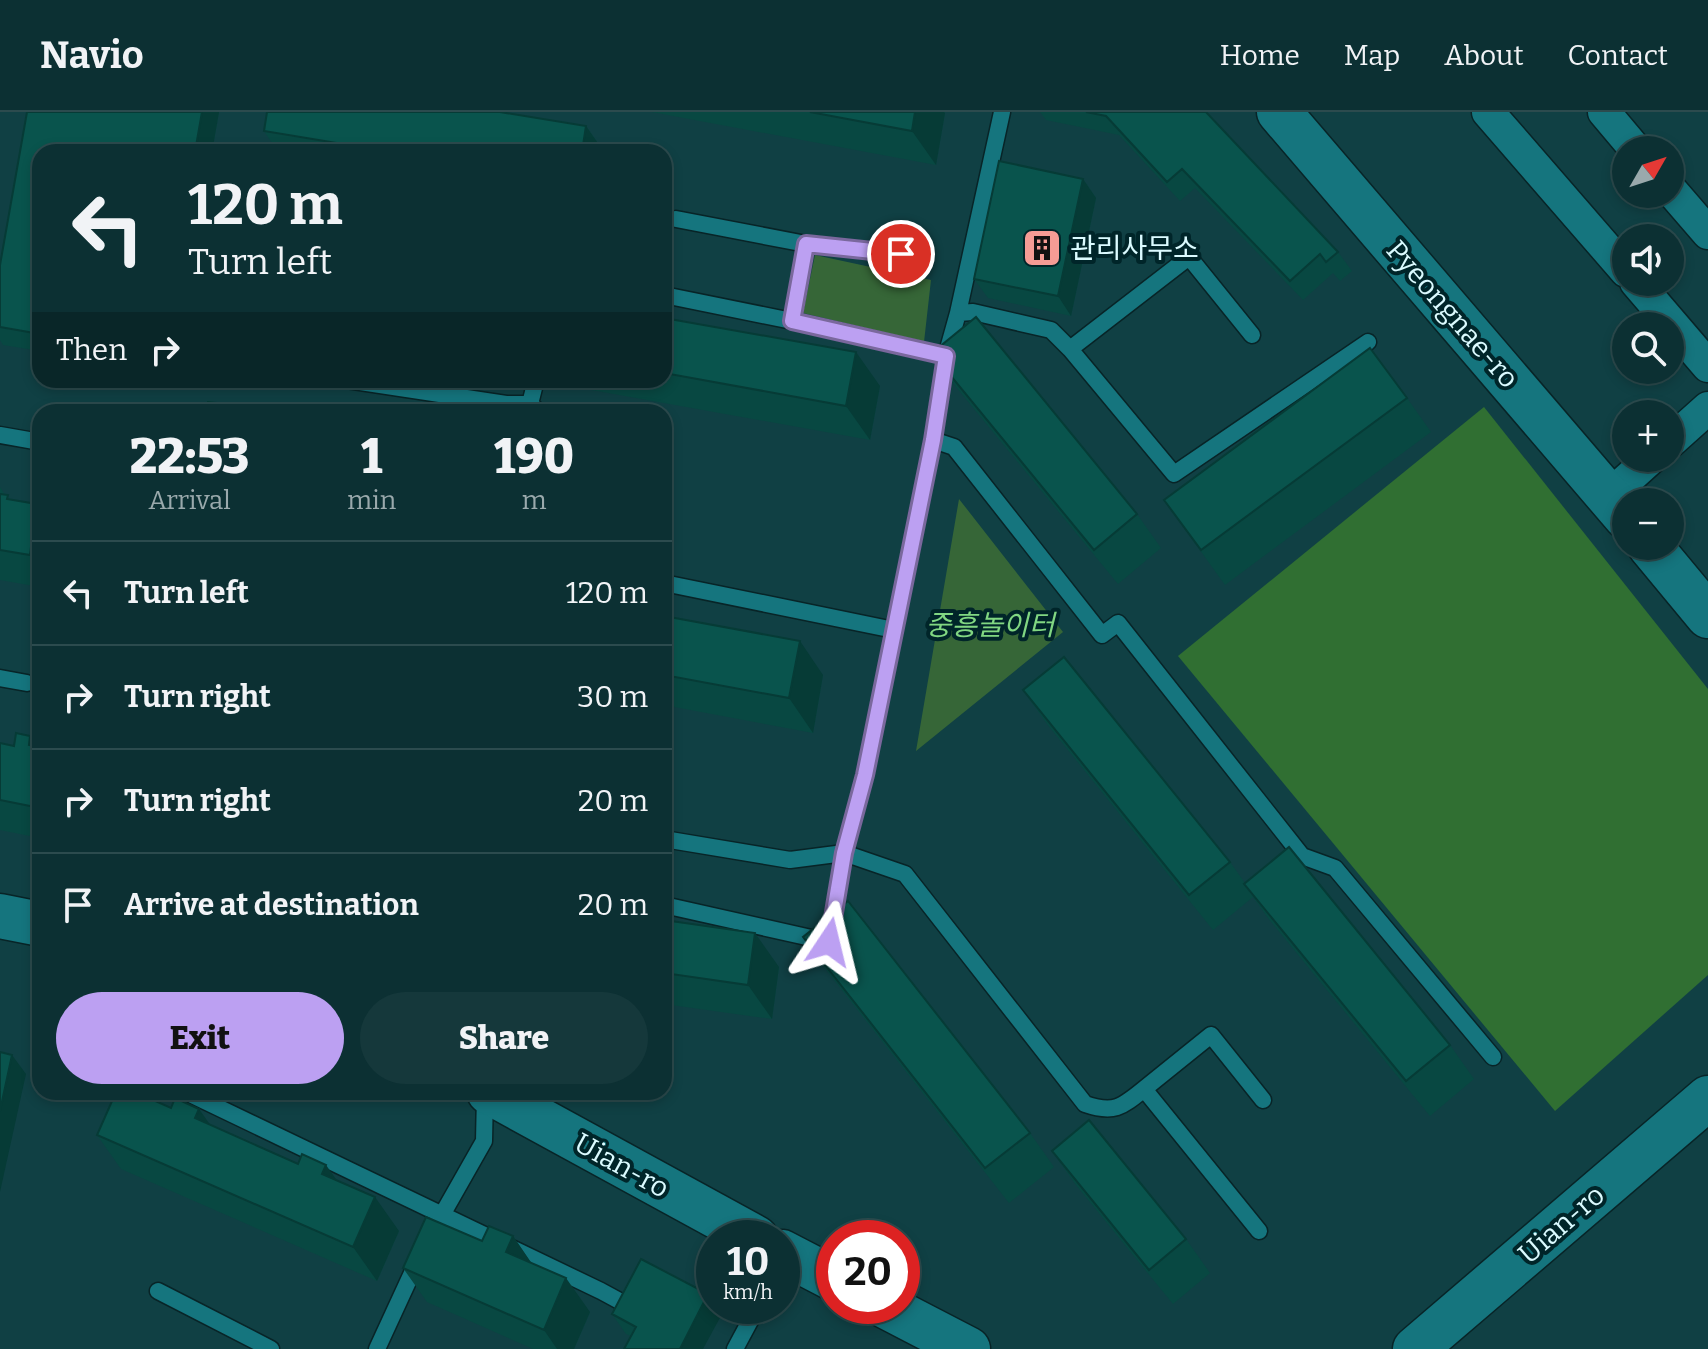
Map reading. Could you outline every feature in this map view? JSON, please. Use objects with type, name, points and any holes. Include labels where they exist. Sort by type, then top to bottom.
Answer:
[{"type":"street","name":"Pyeongnae-ro","points":[[1279,112],[1612,500]]},
{"type":"street","points":[[1488,112],[1612,255]]},
{"type":"street","points":[[1604,112],[1624,136]]},
{"type":"street","points":[[1684,205],[1708,233]]},
{"type":"street","points":[[1648,296],[1708,366]]},
{"type":"street","points":[[1684,429],[1708,408]]},
{"type":"street","points":[[1662,560],[1708,616]]},
{"type":"street","points":[[0,916],[32,922]]},
{"type":"street","name":"Uian-ro","points":[[1415,1349],[1708,1098]]},
{"type":"street","name":"Uian-ro","points":[[501,1100],[718,1220]]},
{"type":"street","points":[[920,1324],[968,1349]]},
{"type":"lane","points":[[672,907],[829,942],[844,853],[865,775],[933,440],[946,356],[1002,112]]},
{"type":"lane","points":[[676,219],[806,244],[901,254]]},
{"type":"lane","points":[[792,321],[806,244]]},
{"type":"lane","points":[[1070,349],[1189,257],[1252,335]]},
{"type":"lane","points":[[672,297],[946,356]]},
{"type":"lane","points":[[958,313],[973,312],[1051,330],[1174,474],[1368,342]]},
{"type":"lane","points":[[400,388],[506,404]]},
{"type":"lane","points":[[0,435],[32,441]]},
{"type":"lane","points":[[933,440],[954,447],[1102,635],[1118,623],[1302,856],[1335,868],[1493,1057]]},
{"type":"lane","points":[[672,585],[894,630]]},
{"type":"lane","points":[[0,678],[27,683]]},
{"type":"lane","points":[[672,840],[790,860],[844,853],[905,874],[1085,1104],[1102,1109],[1121,1107],[1211,1035],[1263,1100]]},
{"type":"lane","points":[[1144,1089],[1259,1231]]},
{"type":"lane","points":[[203,1100],[625,1304]]},
{"type":"lane","points":[[377,1349],[441,1215],[484,1141],[487,1100]]},
{"type":"lane","points":[[158,1291],[271,1349]]},
{"type":"lane","points":[[735,1349],[748,1324]]},
{"type":"green space","points":[[815,255],[931,280],[924,342],[803,313]]},
{"type":"green space","points":[[1484,407],[1708,689],[1708,975],[1555,1111],[1178,656]]},
{"type":"green space","name":"중흥놀이터","points":[[959,499],[1063,632],[916,751]]},
{"type":"building","points":[[27,112],[202,112],[196,144],[32,144],[32,333],[0,327],[0,265]]},
{"type":"building","points":[[267,112],[500,112],[586,126],[583,144],[343,144],[264,131]]},
{"type":"building","points":[[810,112],[915,112],[912,131]]},
{"type":"building","points":[[1086,112],[1206,112],[1338,252],[1326,262],[1320,254],[1290,281],[1182,169],[1167,182],[1106,116]]},
{"type":"building","name":"관리사무소","points":[[999,161],[1083,179],[1058,296],[974,279]]},
{"type":"building","points":[[976,317],[1137,514],[1094,550],[932,353]]},
{"type":"building","points":[[672,319],[856,352],[846,406],[672,374]]},
{"type":"building","points":[[1370,348],[1407,398],[1201,550],[1164,500]]},
{"type":"building","points":[[0,494],[8,495],[7,499],[32,503],[30,555],[0,550]]},
{"type":"building","points":[[672,617],[800,641],[789,698],[672,676]]},
{"type":"building","points":[[1064,657],[1230,862],[1189,895],[1023,690]]},
{"type":"building","points":[[16,733],[30,736],[32,806],[0,800],[0,743],[14,746]]},
{"type":"building","points":[[1289,847],[1450,1045],[1406,1081],[1244,884]]},
{"type":"building","points":[[848,901],[1030,1133],[985,1168],[803,937]]},
{"type":"building","points":[[672,921],[755,933],[748,985],[672,974]]},
{"type":"building","points":[[0,1052],[12,1055],[0,1111]]},
{"type":"building","points":[[112,1100],[153,1100],[171,1108],[174,1100],[179,1100],[199,1109],[195,1118],[298,1164],[302,1154],[326,1165],[322,1174],[375,1197],[353,1247],[97,1135]]},
{"type":"building","points":[[1089,1120],[1186,1239],[1149,1270],[1052,1151]]},
{"type":"building","points":[[426,1217],[482,1241],[489,1226],[513,1236],[506,1252],[566,1278],[544,1330],[403,1268]]},
{"type":"building","points":[[641,1259],[696,1288],[696,1318],[680,1349],[624,1349],[636,1327],[612,1314]]},
{"type":"place","name":"관리사무소","points":[[1042,248]]},
{"type":"route","points":[[829,942],[844,853],[865,775],[933,440],[946,356],[792,321],[806,244],[901,254]]}]
